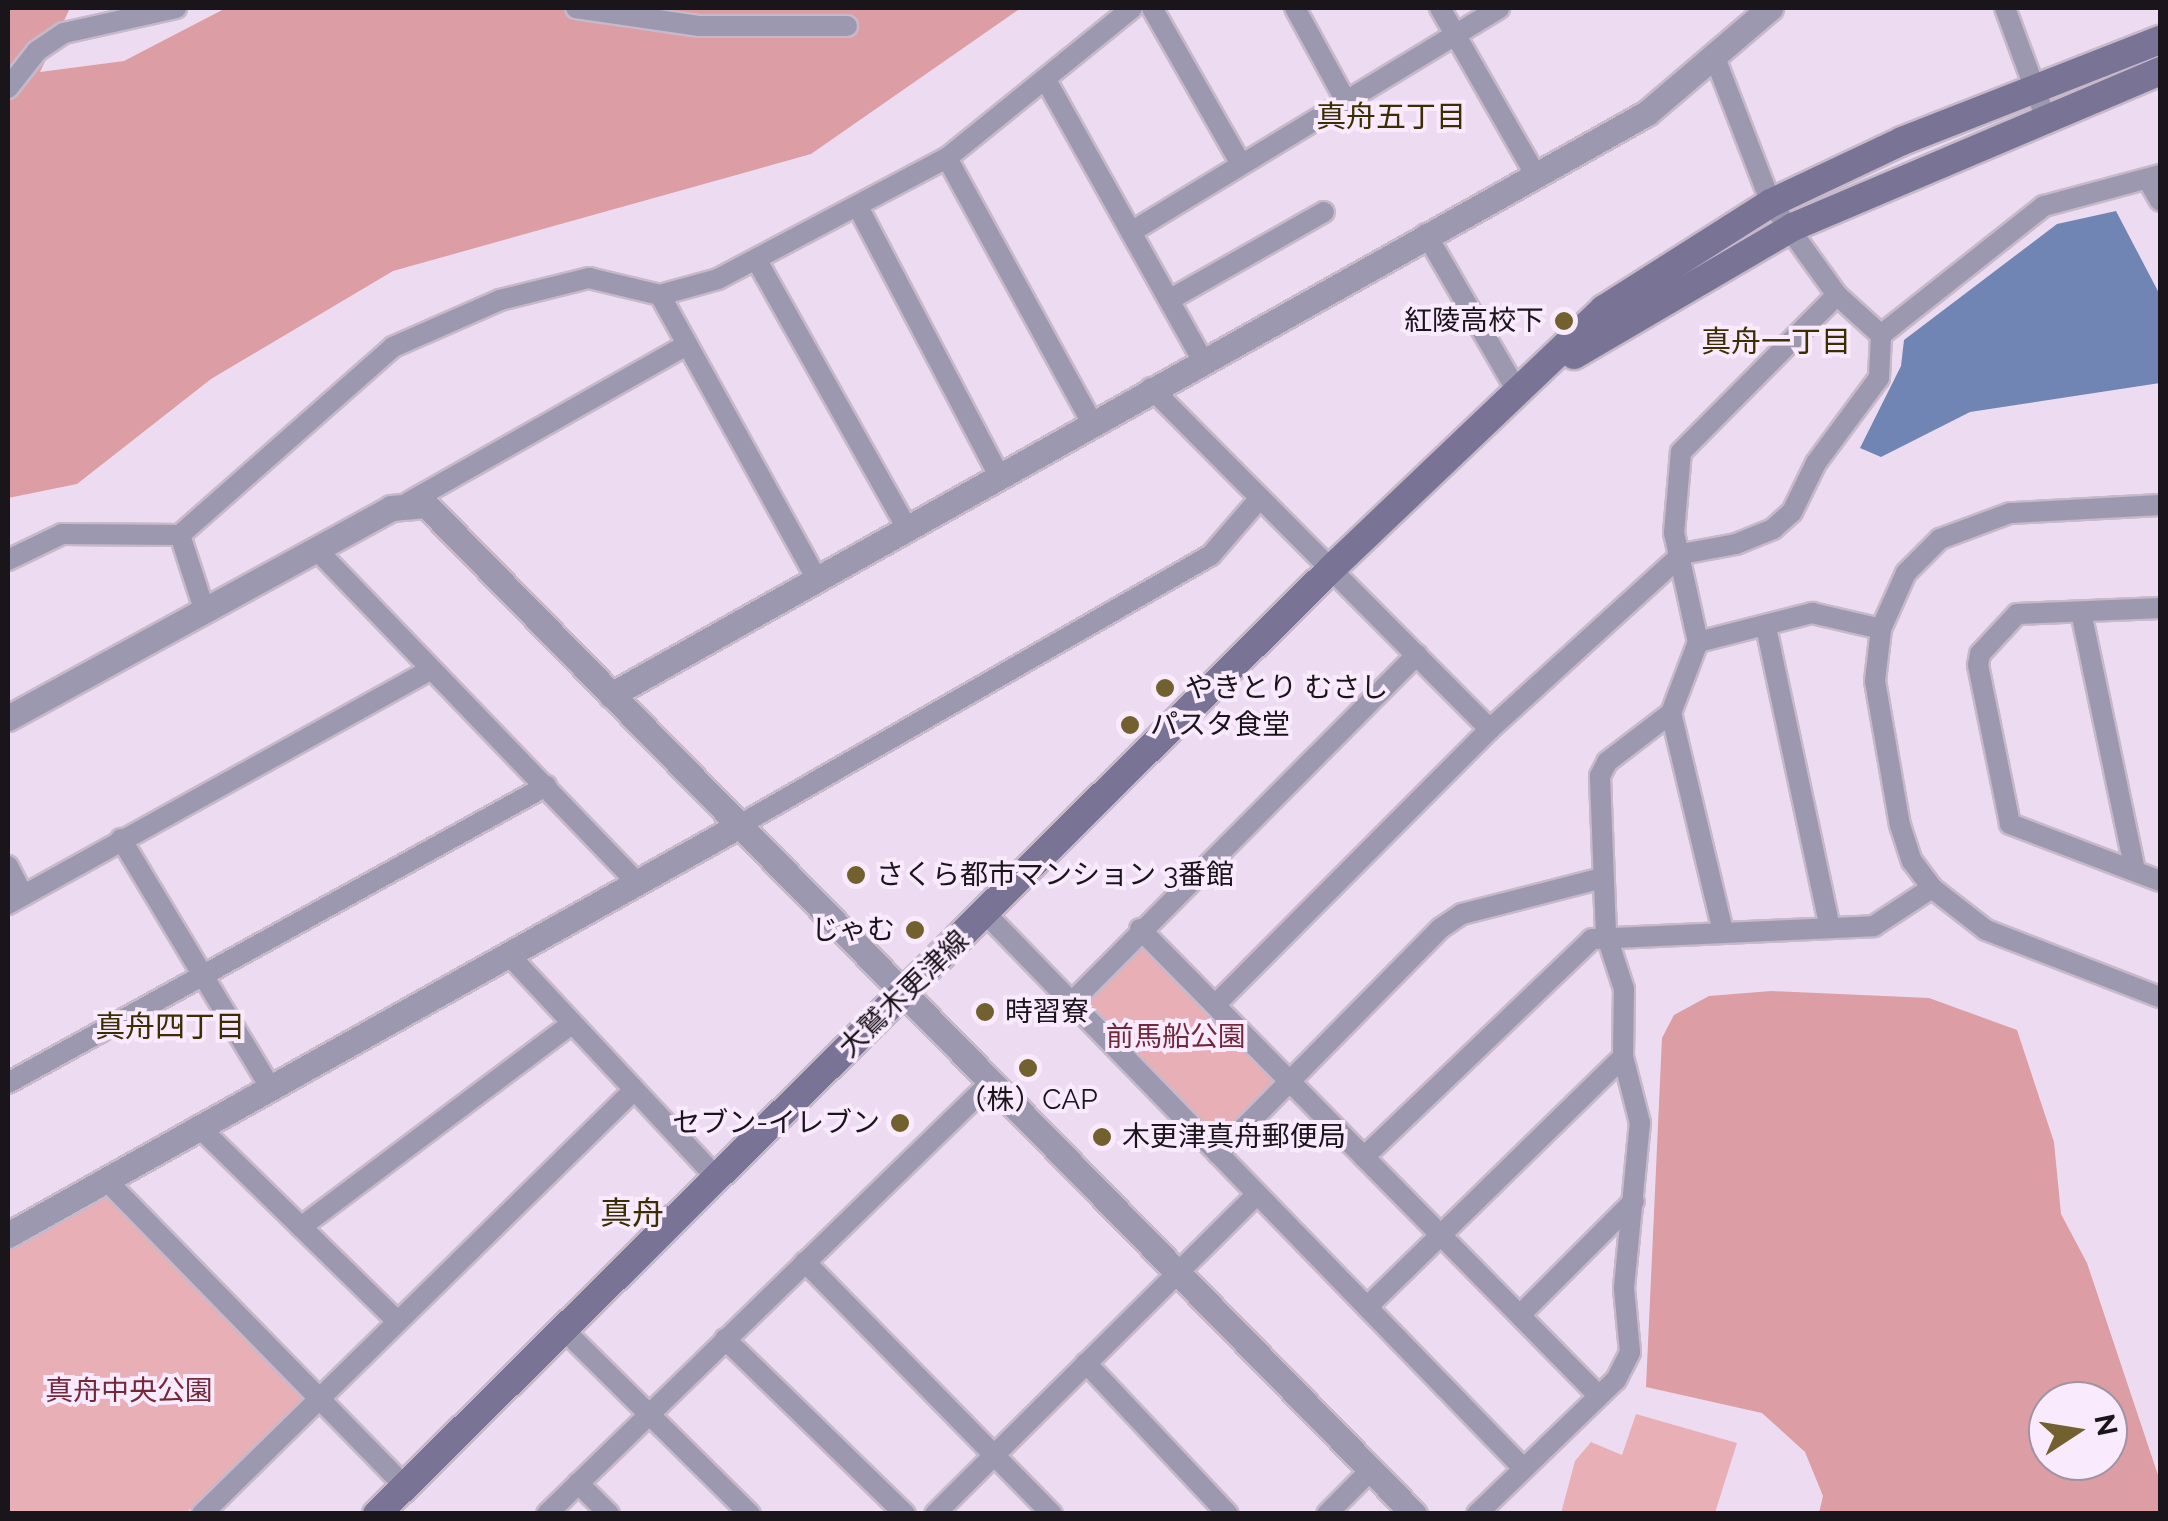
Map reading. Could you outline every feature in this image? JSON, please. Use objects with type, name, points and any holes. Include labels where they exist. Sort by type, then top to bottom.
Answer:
[{"type":"main road","points":[[1517,391],[1792,227],[2160,40]]},
{"type":"main road","points":[[1517,391],[1604,310],[1771,202],[1902,141],[2160,70]]},
{"type":"main road","name":"大鷲木更津線","points":[[377,1514],[1330,569],[1517,391]]},
{"type":"street","points":[[8,88],[37,51],[64,33],[176,8]]},
{"type":"street","points":[[576,8],[700,26],[847,26]]},
{"type":"street","points":[[8,560],[62,534],[180,535],[393,348],[544,284],[588,278],[660,295],[718,279],[947,158],[1047,82],[1132,8]]},
{"type":"street","points":[[1152,8],[1242,164]]},
{"type":"street","points":[[1295,8],[1346,101]]},
{"type":"street","points":[[1440,8],[1534,174]]},
{"type":"street","points":[[1130,232],[1499,8]]},
{"type":"street","points":[[611,695],[1091,421],[1646,113],[1770,8]]},
{"type":"street","points":[[2005,8],[2040,103]]},
{"type":"street","points":[[1214,1005],[1490,730],[1682,554],[1736,544],[1773,529],[1792,512],[1816,463],[1879,378],[1880,335],[1837,295],[1771,202],[1714,58]]},
{"type":"street","points":[[1047,82],[1202,359]]},
{"type":"street","points":[[947,158],[1091,421]]},
{"type":"street","points":[[1880,335],[2044,206],[2154,177],[2160,201]]},
{"type":"street","points":[[858,206],[998,474]]},
{"type":"street","points":[[1169,300],[1324,212]]},
{"type":"street","points":[[1426,234],[1517,391]]},
{"type":"street","points":[[756,259],[906,526]]},
{"type":"street","points":[[660,295],[816,578]]},
{"type":"street","points":[[1477,1514],[1626,1366],[1630,1352],[1624,1288],[1640,1123],[1623,1057],[1624,989],[1606,934],[1600,776],[1607,762],[1670,713],[1698,642],[1682,554],[1674,533],[1681,452],[1837,295]]},
{"type":"street","points":[[8,718],[409,502],[685,346]]},
{"type":"street","points":[[1150,388],[1490,730]]},
{"type":"street","points":[[8,1235],[738,826],[1210,555],[1260,498]]},
{"type":"street","points":[[409,502],[426,506],[900,996],[1414,1514]]},
{"type":"street","points":[[2160,505],[2010,513],[1975,522],[1920,556],[1881,629],[1875,681],[1900,825],[1912,861],[1932,888],[1986,930],[2160,997]]},
{"type":"street","points":[[180,535],[205,612]]},
{"type":"street","points":[[317,550],[636,882]]},
{"type":"street","points":[[2160,608],[2017,614],[1980,654],[2010,824],[2160,881]]},
{"type":"street","points":[[2081,612],[2134,870]]},
{"type":"street","points":[[1698,642],[1812,613],[1881,629]]},
{"type":"street","points":[[1766,627],[1830,927]]},
{"type":"street","points":[[1071,1002],[1416,655]]},
{"type":"street","points":[[8,866],[15,900],[431,670]]},
{"type":"street","points":[[1670,713],[1723,931]]},
{"type":"street","points":[[8,1083],[546,786]]},
{"type":"street","points":[[121,839],[270,1085]]},
{"type":"street","points":[[1218,1154],[1288,1080],[1462,914],[1602,878]]},
{"type":"street","points":[[1364,1157],[1592,939],[1606,934],[1874,926],[1932,888]]},
{"type":"street","points":[[986,914],[1522,1467]]},
{"type":"street","points":[[1140,929],[1598,1395]]},
{"type":"street","points":[[508,954],[570,1025],[716,1177]]},
{"type":"street","points":[[301,1226],[570,1025]]},
{"type":"street","points":[[1367,1307],[1623,1057]]},
{"type":"street","points":[[546,1514],[988,1085]]},
{"type":"street","points":[[202,1514],[633,1091]]},
{"type":"street","points":[[198,1126],[396,1320]]},
{"type":"street","points":[[105,1179],[405,1486]]},
{"type":"street","points":[[935,1514],[1257,1194]]},
{"type":"street","points":[[1520,1315],[1634,1201]]},
{"type":"street","points":[[805,1262],[1052,1514]]},
{"type":"street","points":[[563,1330],[650,1411],[750,1514]]},
{"type":"street","points":[[725,1339],[905,1514]]},
{"type":"street","points":[[1086,1363],[1228,1514]]},
{"type":"street","points":[[1327,1514],[1371,1470]]},
{"type":"street","points":[[578,1482],[609,1514]]},
{"type":"green space","name":"前馬船公園","points":[[1140,935],[1280,1080],[1214,1144],[1074,999]]},
{"type":"green space","name":"真舟中央公園","points":[[106,1193],[306,1397],[186,1513],[8,1513],[8,1249]]},
{"type":"green space","points":[[1636,1414],[1737,1443],[1715,1513],[1561,1513],[1575,1461],[1591,1442],[1622,1455]]},
{"type":"shaded area","points":[[8,8],[70,8],[40,72],[124,61],[226,8],[1021,8],[811,154],[393,271],[211,379],[77,484],[8,498]]},
{"type":"shaded area","points":[[1771,991],[1929,998],[2017,1030],[2054,1142],[2061,1214],[2087,1263],[2127,1381],[2028,1381],[2028,1481],[2128,1481],[2128,1385],[2160,1481],[2160,1513],[1819,1513],[1823,1496],[1805,1452],[1762,1413],[1646,1387],[1662,1038],[1674,1015],[1709,996]]},
{"type":"water","points":[[2116,211],[2160,295],[2160,383],[1970,412],[1881,457],[1860,448],[1901,366],[1904,340],[2057,224]]},
{"type":"place","name":"紅陵高校下","points":[[1564,321]]},
{"type":"place","name":"やきとり むさし","points":[[1165,688]]},
{"type":"place","name":"パスタ食堂","points":[[1130,725]]},
{"type":"place","name":"さくら都市マンション 3番館","points":[[856,875]]},
{"type":"place","name":"じゃむ","points":[[915,930]]},
{"type":"place","name":"時習寮","points":[[985,1012]]},
{"type":"place","name":"（株）CAP","points":[[1028,1068]]},
{"type":"place","name":"セブン-イレブン","points":[[900,1123]]},
{"type":"place","name":"木更津真舟郵便局","points":[[1102,1137]]},
{"type":"district","name":"真舟五丁目","points":[[1391,117]]},
{"type":"district","name":"真舟一丁目","points":[[1776,342]]},
{"type":"district","name":"真舟四丁目","points":[[170,1027]]},
{"type":"district","name":"真舟","points":[[632,1213]]}]
